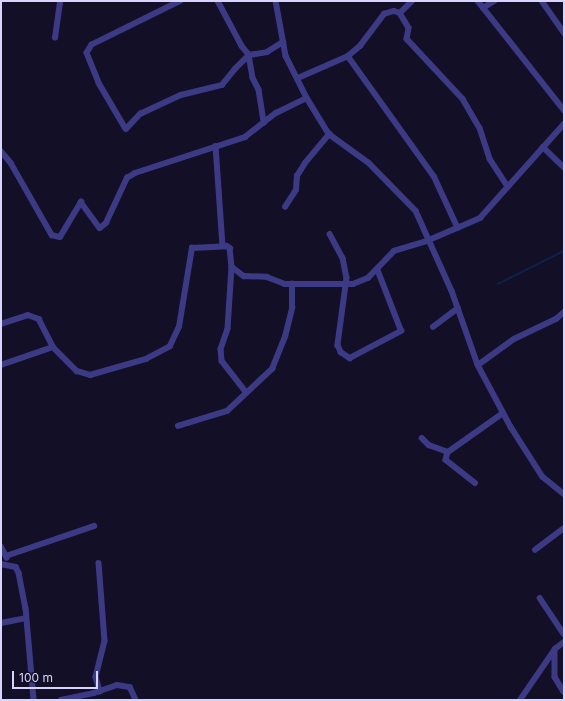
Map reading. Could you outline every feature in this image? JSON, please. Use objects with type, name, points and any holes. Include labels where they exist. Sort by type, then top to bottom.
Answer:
[{"type":"street","points":[[55,38],[60,1]]},
{"type":"street","points":[[181,1],[92,45],[87,53],[99,83],[126,129],[140,114],[181,95],[222,85],[235,68],[249,55],[267,52],[283,42]]},
{"type":"street","points":[[218,1],[242,46],[249,55],[253,78],[259,90],[264,123]]},
{"type":"street","points":[[276,1],[286,56],[307,98],[329,134],[387,179],[416,211],[458,308],[478,365],[503,413],[543,477],[564,494]]},
{"type":"street","points":[[400,13],[412,1]]},
{"type":"street","points":[[478,1],[564,110]]},
{"type":"street","points":[[483,8],[494,1]]},
{"type":"street","points":[[542,1],[564,33]]},
{"type":"street","points":[[298,78],[348,56],[360,46],[384,14],[394,11],[400,13],[409,28],[407,39],[463,99],[480,128],[490,159],[508,187]]},
{"type":"street","points":[[348,56],[434,176],[458,228]]},
{"type":"street","points":[[1,152],[11,163],[52,235],[60,237],[81,202],[100,228],[106,223],[127,178],[135,173],[245,137],[256,132],[276,113],[307,98]]},
{"type":"street","points":[[232,267],[244,276],[267,277],[292,284],[347,285],[362,281],[377,270],[394,251],[429,240],[480,218],[564,124]]},
{"type":"street","points":[[285,207],[296,190],[297,176],[305,163],[329,134]]},
{"type":"street","points":[[216,146],[223,246]]},
{"type":"street","points":[[543,147],[564,167]]},
{"type":"street","points":[[330,234],[343,258],[347,285],[338,346],[341,352],[350,358],[392,338],[401,331],[377,270]]},
{"type":"street","points":[[1,324],[28,315],[39,319],[53,347],[77,371],[90,375],[162,352],[170,346],[179,327],[192,248],[223,246],[230,248],[232,267],[228,329],[221,349],[222,361],[246,392]]},
{"type":"street","points":[[178,426],[227,411],[272,369],[284,342],[292,308],[292,284]]},
{"type":"street","points":[[433,327],[458,308]]},
{"type":"street","points":[[478,365],[514,338],[556,319],[564,312]]},
{"type":"street","points":[[1,365],[53,347]]},
{"type":"street","points":[[475,483],[446,460],[448,452],[503,413]]},
{"type":"street","points":[[422,438],[429,445],[448,452]]},
{"type":"street","points":[[6,556],[94,526]]},
{"type":"street","points":[[535,550],[564,528]]},
{"type":"street","points":[[1,546],[10,564]]},
{"type":"street","points":[[99,563],[105,640],[96,677],[100,691]]},
{"type":"street","points":[[1,564],[16,566],[19,573],[26,618],[34,700]]},
{"type":"street","points":[[540,598],[564,634]]},
{"type":"street","points":[[1,623],[26,618]]},
{"type":"street","points":[[520,700],[555,649],[564,642]]},
{"type":"street","points":[[555,649],[555,677],[564,692]]},
{"type":"street","points":[[60,700],[100,691],[117,685],[130,687],[136,700]]},
{"type":"waterway","points":[[498,284],[564,251]]}]
